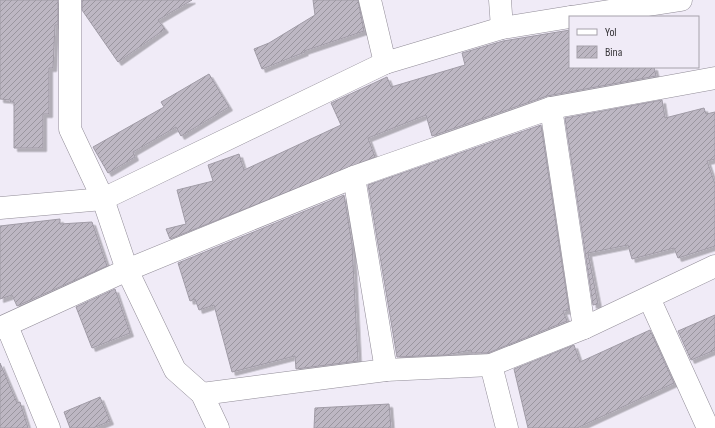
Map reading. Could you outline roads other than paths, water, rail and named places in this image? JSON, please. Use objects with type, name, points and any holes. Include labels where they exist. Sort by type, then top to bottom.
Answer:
[{"type":"street","points":[[70,0],[70,129],[103,199],[127,270],[175,370],[202,394],[218,428]]},
{"type":"street","points":[[370,0],[385,63]]},
{"type":"street","points":[[500,0],[502,28]]},
{"type":"street","points":[[577,16],[681,0]]},
{"type":"street","points":[[0,208],[103,199],[385,63],[502,28],[569,17]]},
{"type":"street","points":[[49,428],[4,327],[127,270],[354,177],[551,108],[715,78]]},
{"type":"street","points":[[551,108],[584,328]]},
{"type":"street","points":[[354,177],[386,370]]},
{"type":"street","points":[[202,394],[386,370],[491,365],[584,328],[715,266]]},
{"type":"street","points":[[649,298],[708,428]]},
{"type":"street","points":[[491,365],[507,428]]}]
